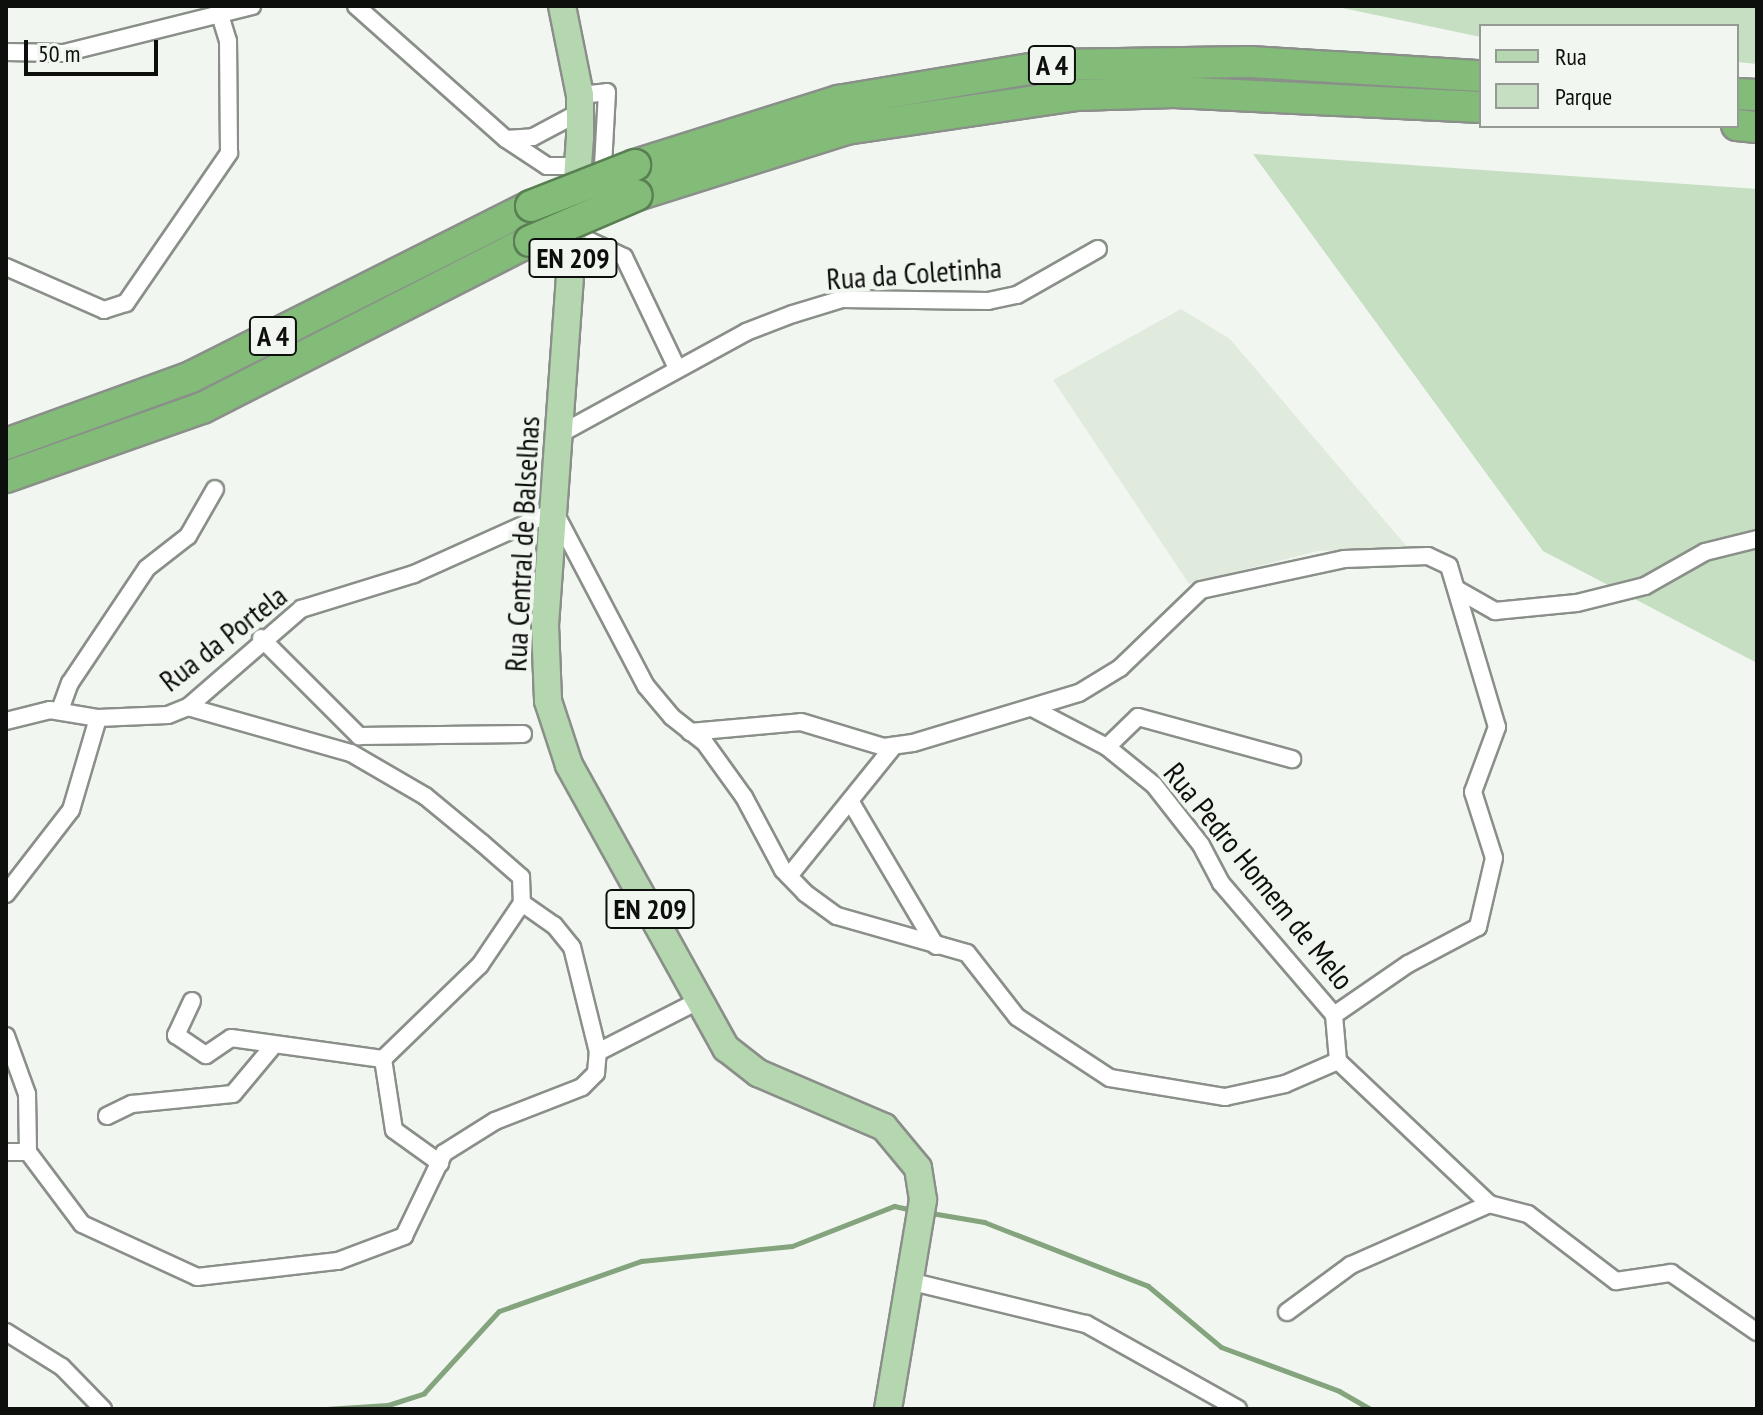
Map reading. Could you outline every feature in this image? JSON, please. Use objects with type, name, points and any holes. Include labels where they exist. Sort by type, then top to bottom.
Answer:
[{"type":"highway","name":"A 4","points":[[6,444],[191,377],[531,206],[635,165],[838,101],[1052,65],[1250,62],[1479,76]]},
{"type":"highway","name":"A 4","points":[[6,477],[202,408],[530,241],[637,195],[846,129],[1076,95],[1174,92],[1479,107]]},
{"type":"main road","name":"Rua Central de Balselhas","points":[[562,6],[580,103],[579,166],[587,237],[560,434],[543,671],[555,730],[726,1048],[758,1073],[884,1127],[918,1168],[921,1211],[888,1409]]},
{"type":"street","points":[[6,52],[64,53],[213,10],[252,6]]},
{"type":"street","points":[[356,6],[506,139],[547,166],[579,166]]},
{"type":"street","points":[[6,267],[104,310],[116,308],[135,290],[229,153],[228,41],[213,10]]},
{"type":"street","points":[[506,139],[533,137],[580,103],[607,92],[587,237],[624,257],[677,368]]},
{"type":"street","name":"Rua da Coletinha","points":[[560,434],[746,332],[842,299],[988,301],[1017,295],[1098,249]]},
{"type":"street","points":[[60,710],[70,683],[147,568],[188,536],[215,489]]},
{"type":"street","points":[[554,511],[646,686],[731,776],[789,876],[837,916],[967,953],[1017,1017],[1110,1078],[1225,1097],[1285,1084],[1338,1061],[1489,1204],[1528,1214],[1616,1281],[1671,1273],[1757,1332]]},
{"type":"street","name":"Rua da Portela","points":[[6,721],[60,710],[98,718],[157,716],[188,707],[261,638],[301,609],[414,574],[554,511]]},
{"type":"street","points":[[1458,590],[1495,611],[1577,603],[1645,586],[1705,552],[1757,539]]},
{"type":"street","points":[[690,732],[801,722],[894,746],[1079,693],[1120,668],[1201,590],[1344,559],[1428,556],[1449,566],[1497,727],[1473,792],[1494,858],[1478,927],[1408,964],[1334,1015]]},
{"type":"street","points":[[261,638],[359,736],[523,734]]},
{"type":"street","points":[[188,707],[351,753],[425,796],[521,877],[522,903],[480,965],[383,1059]]},
{"type":"street","name":"Rua Pedro Homem de Melo","points":[[1032,708],[1107,747],[1154,785],[1221,883],[1334,1015],[1338,1061]]},
{"type":"street","points":[[1107,747],[1138,717],[1292,759]]},
{"type":"street","points":[[6,894],[71,810],[98,718]]},
{"type":"street","points":[[351,753],[359,736]]},
{"type":"street","points":[[789,876],[852,804],[894,746]]},
{"type":"street","points":[[852,804],[936,946]]},
{"type":"street","points":[[6,1036],[25,1080],[28,1152],[82,1224],[97,1235],[217,1279],[378,1250],[417,1220],[444,1153],[495,1121],[582,1087],[596,1073],[598,1052],[572,947],[554,925],[522,903]]},
{"type":"street","points":[[598,1052],[700,1000]]},
{"type":"street","points":[[192,1001],[176,1035],[206,1055],[231,1038],[383,1059]]},
{"type":"street","points":[[107,1116],[132,1104],[233,1094],[274,1045]]},
{"type":"street","points":[[383,1059],[394,1130],[440,1163]]},
{"type":"street","points":[[6,1152],[28,1152]]},
{"type":"street","points":[[1287,1312],[1351,1265],[1489,1204]]},
{"type":"street","points":[[909,1281],[1086,1324],[1238,1409]]},
{"type":"street","points":[[6,1332],[62,1367],[103,1409]]},
{"type":"shaded area","points":[[1181,309],[1230,339],[1409,549],[1318,551],[1189,584],[1053,380]]},
{"type":"green space","points":[[1333,6],[1757,6],[1757,64],[1739,62],[1739,24],[1479,24],[1479,37]]},
{"type":"green space","points":[[1253,154],[1757,189],[1757,663],[1543,551]]},
{"type":"waterway","points":[[326,1409],[388,1405],[424,1393],[499,1311],[641,1261],[792,1246],[894,1206],[913,1210]]},
{"type":"waterway","points":[[931,1213],[984,1222],[1148,1286],[1221,1347],[1339,1391],[1370,1409]]}]
